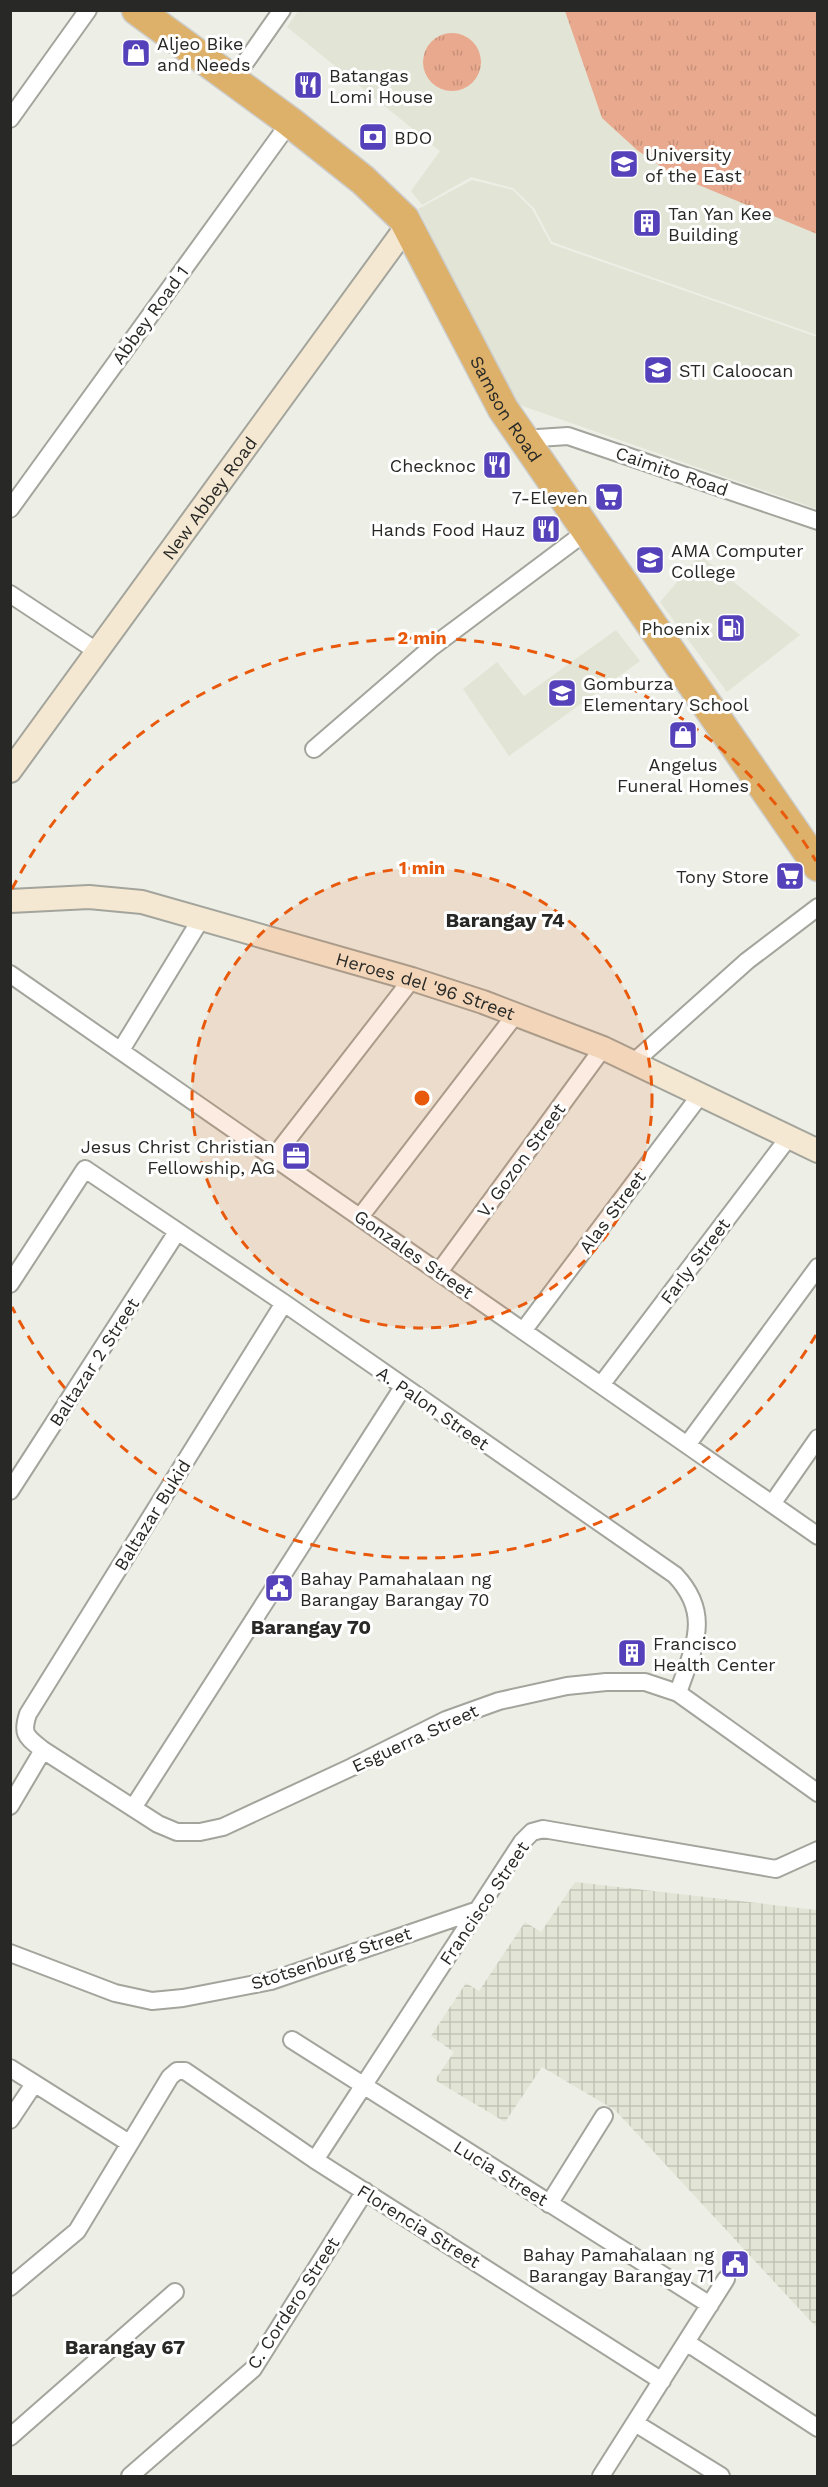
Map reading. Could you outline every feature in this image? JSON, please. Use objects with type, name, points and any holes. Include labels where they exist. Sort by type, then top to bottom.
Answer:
[{"type":"highway","name":"Samson Road","points":[[137,10],[290,122],[363,180],[404,219],[503,409],[818,866]]},
{"type":"street","points":[[10,118],[88,10]]},
{"type":"street","points":[[233,80],[282,10]]},
{"type":"street","name":"Abbey Road 1","points":[[10,509],[290,122]]},
{"type":"street","name":"New Abbey Road","points":[[10,771],[407,226]]},
{"type":"street","name":"Caimito Road","points":[[524,439],[568,436],[818,521]]},
{"type":"street","points":[[314,749],[432,647],[586,531]]},
{"type":"street","points":[[10,594],[98,652]]},
{"type":"street","name":"Heroes del '96 Street","points":[[10,901],[89,897],[142,902],[412,979],[516,1014],[603,1048],[818,1151]]},
{"type":"street","points":[[634,1062],[747,961],[818,907]]},
{"type":"street","points":[[121,1050],[201,920]]},
{"type":"street","name":"Gonzales Street","points":[[10,974],[818,1536]]},
{"type":"street","points":[[274,1157],[412,979]]},
{"type":"street","points":[[360,1216],[516,1014]]},
{"type":"street","name":"V. Gozon Street","points":[[439,1272],[603,1048]]},
{"type":"street","name":"Alas Street","points":[[524,1330],[701,1094]]},
{"type":"street","name":"Farly Street","points":[[601,1385],[789,1137]]},
{"type":"street","name":"A. Palon Street","points":[[10,1284],[85,1169],[284,1303],[675,1575],[690,1591],[695,1607],[698,1634],[678,1693]]},
{"type":"street","name":"Baltazar 2 Street","points":[[10,1491],[177,1232]]},
{"type":"street","points":[[687,1445],[818,1267]]},
{"type":"street","name":"Baltazar Bukid","points":[[23,1728],[27,1714],[284,1303]]},
{"type":"street","points":[[133,1808],[404,1387]]},
{"type":"street","points":[[771,1504],[818,1438]]},
{"type":"street","name":"Esguerra Street","points":[[23,1728],[26,1736],[43,1750],[158,1824],[177,1832],[200,1832],[224,1827],[446,1720],[499,1701],[567,1686],[606,1682],[645,1682],[678,1693],[818,1793]]},
{"type":"street","points":[[10,1806],[43,1750]]},
{"type":"street","name":"Francisco Street","points":[[315,2160],[522,1842],[532,1832],[543,1829],[776,1869],[818,1850]]},
{"type":"street","name":"Stotsenburg Street","points":[[10,1953],[115,1993],[152,2001],[183,1998],[271,1981],[478,1910]]},
{"type":"street","name":"Lucia Street","points":[[292,2040],[710,2305]]},
{"type":"street","points":[[10,2068],[129,2143],[77,2231],[10,2288]]},
{"type":"street","name":"Florencia Street","points":[[129,2143],[170,2077],[177,2072],[185,2071],[315,2160],[662,2381]]},
{"type":"street","points":[[10,2120],[34,2084]]},
{"type":"street","points":[[549,2204],[604,2116]]},
{"type":"street","name":"C. Cordero Street","points":[[130,2476],[253,2369],[365,2191]]},
{"type":"street","points":[[601,2476],[726,2278]]},
{"type":"street","points":[[10,2437],[175,2292]]},
{"type":"street","points":[[686,2342],[818,2428]]},
{"type":"street","points":[[635,2422],[721,2476]]},
{"type":"shaded area","name":"University of the East","points":[[299,10],[817,11],[817,335],[552,242],[534,208],[513,188],[471,177],[422,205],[411,191],[440,151],[287,27]]},
{"type":"shaded area","name":"STI Caloocan","points":[[472,180],[513,190],[532,209],[551,244],[817,337],[817,509],[514,403],[418,209]]},
{"type":"shaded area","points":[[700,555],[800,635],[727,692],[660,602]]},
{"type":"shaded area","name":"Gomburza Elementary School","points":[[616,630],[640,661],[509,756],[463,689],[497,662],[524,696]]},
{"type":"shaded area","points":[[575,1882],[817,1910],[817,2328],[615,2110],[542,2067],[505,2122],[435,2080],[454,2052],[431,2036],[466,1983],[479,1991],[525,1922],[541,1932]]},
{"type":"green space","points":[[565,11],[817,11],[817,234],[672,174],[637,150],[602,118]]},
{"type":"green space","points":[[446,33],[458,33],[473,41],[481,56],[481,68],[473,83],[458,91],[446,91],[431,83],[423,68],[423,56],[431,41]]},
{"type":"place","name":"Aljeo Bike and Needs","points":[[136,53]]},
{"type":"place","name":"Batangas Lomi House","points":[[308,85]]},
{"type":"place","name":"BDO","points":[[373,137]]},
{"type":"place","name":"University of the East","points":[[624,164]]},
{"type":"place","name":"Tan Yan Kee Building","points":[[647,223]]},
{"type":"place","name":"STI Caloocan","points":[[658,370]]},
{"type":"place","name":"Checknoc","points":[[497,465]]},
{"type":"place","name":"7-Eleven","points":[[609,497]]},
{"type":"place","name":"Hands Food Hauz","points":[[546,529]]},
{"type":"place","name":"AMA Computer College","points":[[650,560]]},
{"type":"place","name":"Phoenix","points":[[731,628]]},
{"type":"place","name":"Gomburza Elementary School","points":[[562,693]]},
{"type":"place","name":"Angelus Funeral Homes","points":[[683,735]]},
{"type":"place","name":"Tony Store","points":[[790,876]]},
{"type":"place","name":"Jesus Christ Christian Fellowship, AG","points":[[296,1156]]},
{"type":"place","name":"Bahay Pamahalaan ng Barangay Barangay 70","points":[[279,1588]]},
{"type":"place","name":"Francisco Health Center","points":[[632,1653]]},
{"type":"place","name":"Bahay Pamahalaan ng Barangay Barangay 71","points":[[735,2264]]},
{"type":"district","name":"Barangay 74","points":[[505,920]]},
{"type":"district","name":"Barangay 70","points":[[311,1627]]},
{"type":"district","name":"Barangay 67","points":[[125,2347]]}]
